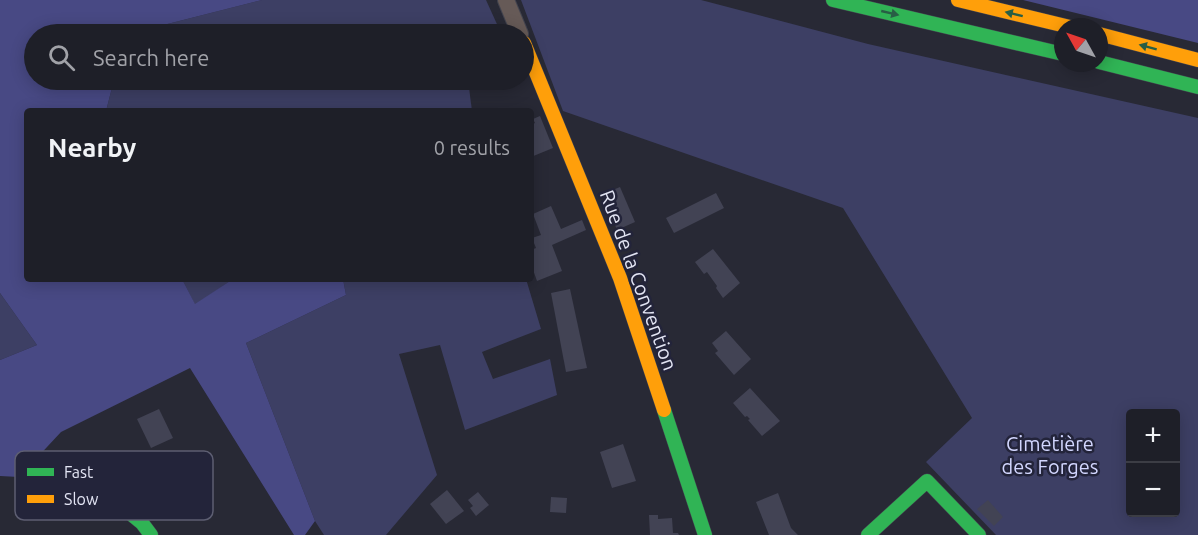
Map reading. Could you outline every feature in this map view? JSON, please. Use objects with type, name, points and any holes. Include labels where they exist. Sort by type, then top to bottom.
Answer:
[{"type":"main road","points":[[833,0],[1054,52]]},
{"type":"main road","points":[[958,0],[1054,23]]},
{"type":"main road","points":[[1108,36],[1198,60]]},
{"type":"main road","points":[[1108,65],[1198,87]]},
{"type":"main road","name":"Rue de la Convention","points":[[534,67],[620,278],[705,535]]},
{"type":"main road","points":[[868,535],[927,481],[979,535]]},
{"type":"main road","points":[[138,520],[150,535]]},
{"type":"street","points":[[506,0],[516,24]]},
{"type":"green space","points":[[262,0],[486,0],[497,24],[167,24]]},
{"type":"green space","name":"Cimetière des Forges","points":[[521,0],[701,0],[868,44],[1198,118],[1198,535],[996,535],[926,462],[972,418],[843,208],[563,111],[534,34],[534,24],[530,24]]},
{"type":"green space","points":[[111,90],[469,90],[472,108],[107,108]]},
{"type":"green space","points":[[184,282],[229,282],[195,305]]},
{"type":"green space","points":[[344,282],[527,282],[541,329],[482,352],[493,379],[550,359],[557,395],[465,430],[440,345],[399,354],[437,475],[386,535],[324,535],[315,521],[246,343],[346,295]]},
{"type":"green space","points":[[0,293],[37,345],[0,360]]},
{"type":"shaded area","points":[[0,0],[262,0],[167,24],[24,24],[24,90],[111,90],[107,108],[24,108],[24,282],[184,282],[195,304],[228,282],[344,282],[346,295],[246,343],[315,521],[305,535],[294,535],[190,368],[61,432],[43,451],[15,451],[15,477],[0,476],[0,360],[37,345],[0,293]]},
{"type":"shaded area","points":[[1023,0],[1198,0],[1198,43],[1108,21],[1108,18],[1096,18]]},
{"type":"building","points":[[540,116],[553,148],[534,156],[535,123],[534,119]]},
{"type":"building","points":[[620,187],[635,222],[617,230],[603,194]]},
{"type":"building","points":[[716,193],[724,208],[674,233],[666,218]]},
{"type":"building","points":[[551,206],[561,229],[582,220],[586,230],[552,245],[562,271],[537,281],[534,272],[534,249],[536,248],[534,237],[541,235],[534,214]]},
{"type":"building","points":[[713,249],[740,283],[723,298],[707,272],[704,274],[695,262]]},
{"type":"building","points":[[570,289],[587,368],[566,372],[551,293]]},
{"type":"building","points":[[726,331],[751,359],[734,375],[715,353],[718,351],[712,343]]},
{"type":"building","points":[[750,388],[780,421],[762,436],[748,420],[750,419],[745,417],[733,403]]},
{"type":"building","points":[[159,409],[173,438],[151,448],[137,419]]},
{"type":"building","points":[[623,444],[636,481],[612,488],[600,452]]},
{"type":"building","points":[[447,490],[464,511],[446,524],[430,504]]},
{"type":"building","points":[[478,492],[489,505],[476,516],[468,500]]},
{"type":"building","points":[[778,493],[791,528],[798,535],[769,535],[756,502]]},
{"type":"building","points":[[551,497],[567,498],[566,513],[550,512]]},
{"type":"building","points":[[988,500],[1003,517],[994,526],[977,509]]},
{"type":"building","points":[[649,515],[658,515],[658,519],[672,518],[673,533],[679,535],[650,535]]},
{"type":"traffic: fast","points":[[833,0],[1054,52]]},
{"type":"traffic: fast","points":[[1108,64],[1198,87]]},
{"type":"traffic: fast","points":[[664,410],[705,535]]},
{"type":"traffic: fast","points":[[868,535],[927,481],[979,535]]},
{"type":"traffic: fast","points":[[138,520],[151,535]]},
{"type":"traffic: slow","points":[[958,0],[1054,23]]},
{"type":"traffic: slow","points":[[1108,36],[1198,60]]},
{"type":"traffic: slow","points":[[534,67],[620,278],[664,410]]}]
